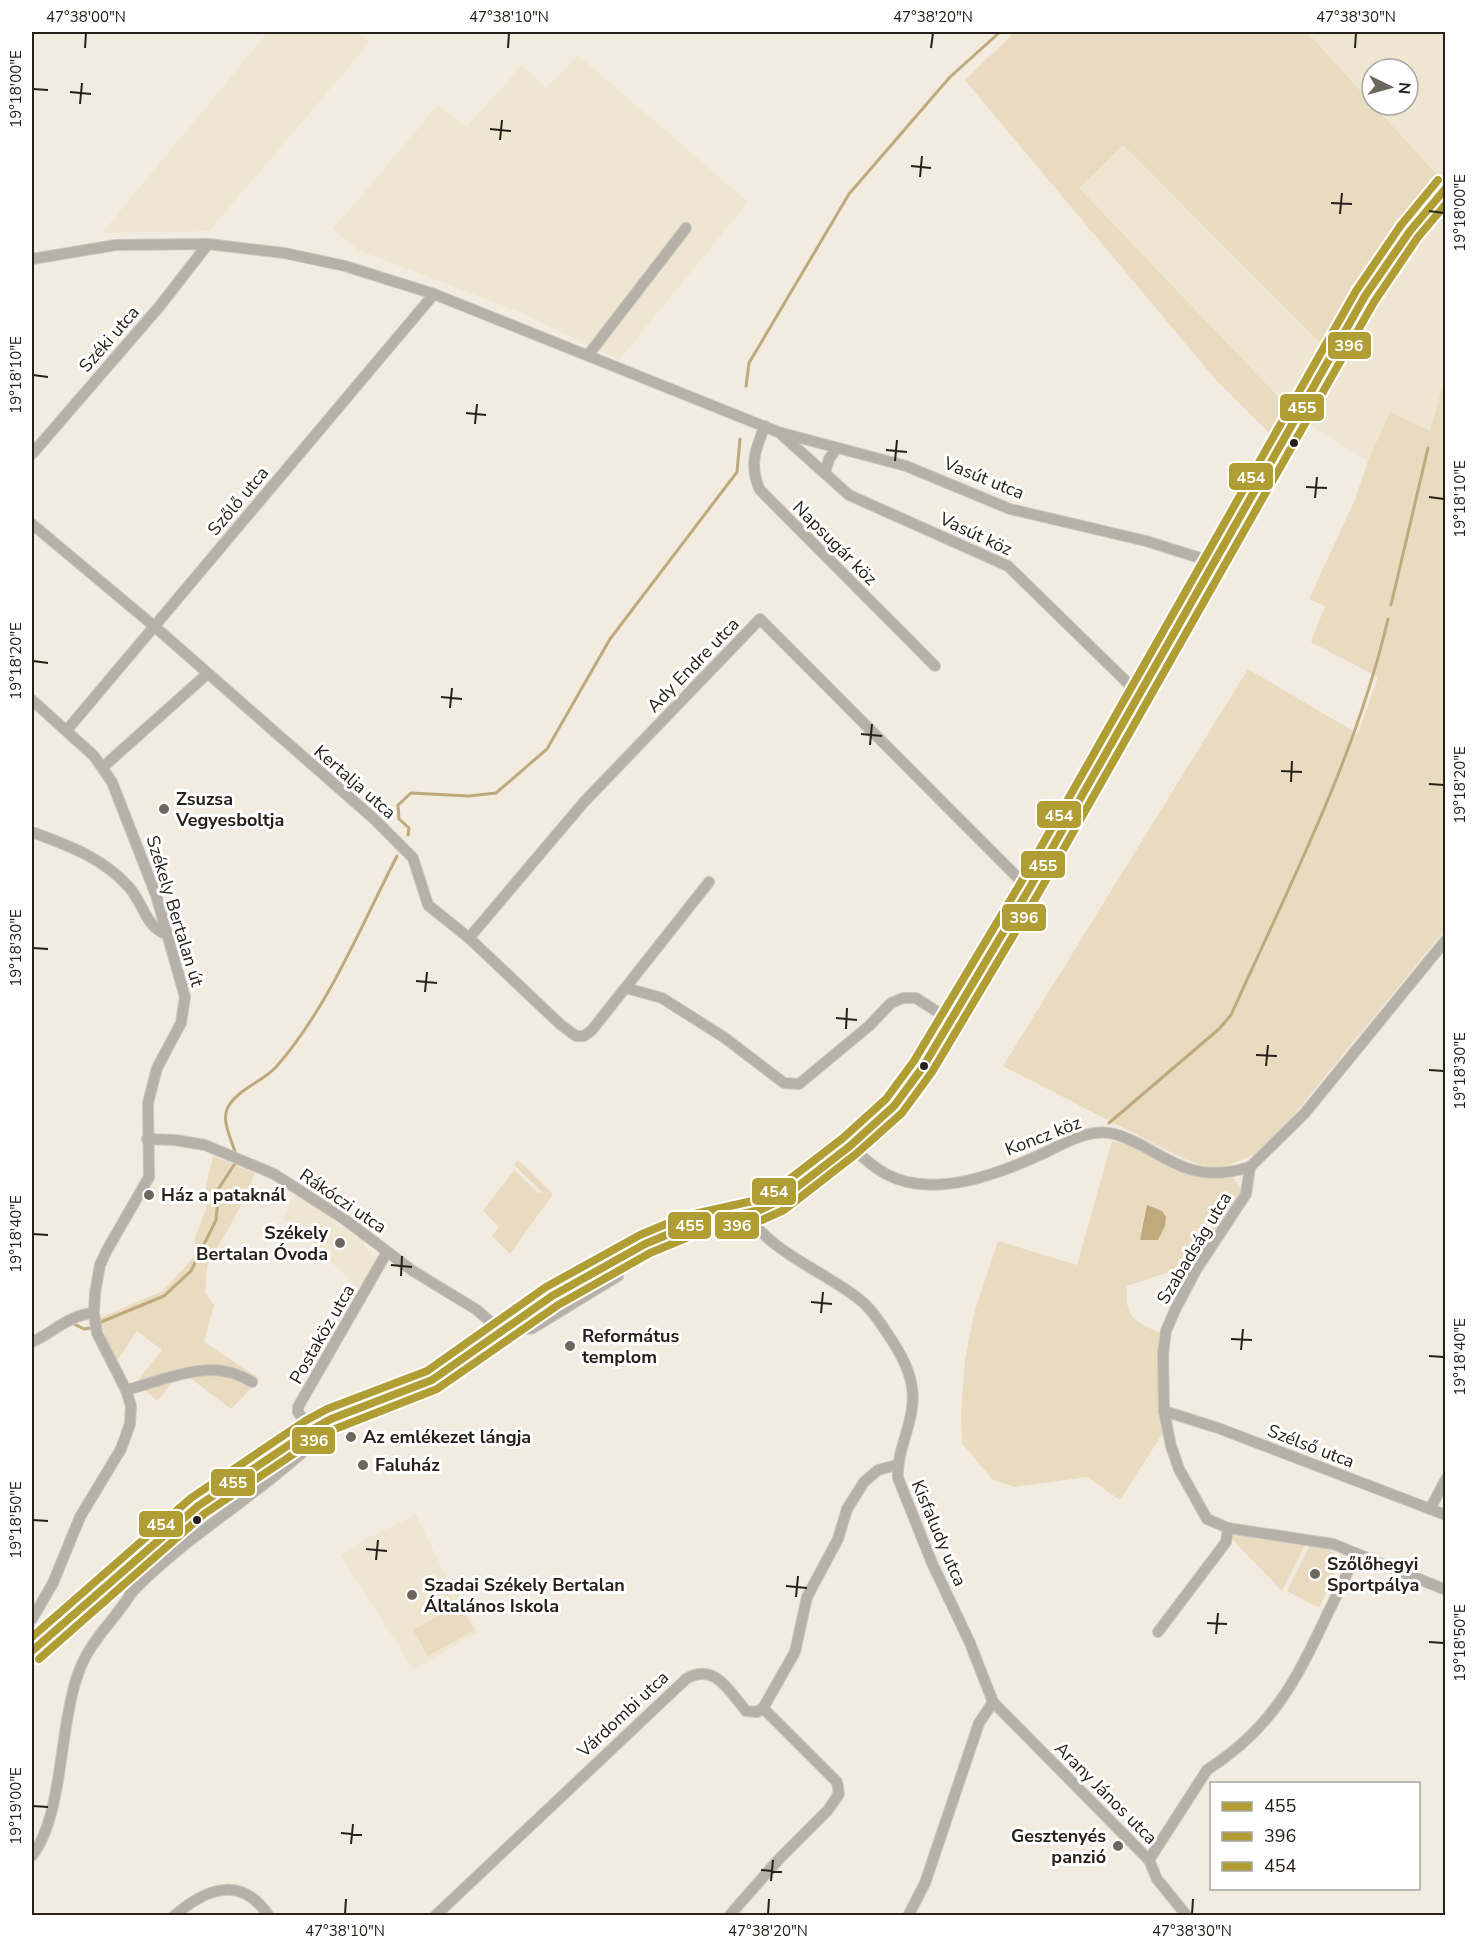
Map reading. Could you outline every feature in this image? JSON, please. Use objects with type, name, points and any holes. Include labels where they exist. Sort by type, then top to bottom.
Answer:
[{"type":"main road","points":[[32,1652],[198,1506],[311,1430],[331,1419],[432,1380],[552,1296],[645,1244],[688,1226],[746,1213],[779,1201],[850,1146],[894,1106],[923,1067],[1029,889],[1365,297],[1410,231],[1446,188]]},
{"type":"street","points":[[589,354],[686,228]]},
{"type":"street","points":[[32,259],[116,245],[208,244],[312,258],[381,276],[434,294],[589,354],[778,432]]},
{"type":"street","name":"Széki utca","points":[[32,454],[159,307],[208,244]]},
{"type":"street","name":"Szőlő utca","points":[[67,730],[434,294]]},
{"type":"street","name":"Napsugár köz","points":[[765,426],[752,469],[760,490],[935,666]]},
{"type":"street","name":"Vasút utca","points":[[778,432],[906,466],[1010,509],[1146,541],[1213,562]]},
{"type":"street","name":"Vasút köz","points":[[778,432],[849,495],[1008,566],[1139,694]]},
{"type":"street","points":[[825,472],[829,459],[836,449]]},
{"type":"street","name":"Kertalja utca","points":[[32,524],[154,626],[206,675],[381,825],[413,858],[421,891],[428,905],[469,938],[561,1025],[576,1036],[584,1036],[592,1030],[709,882]]},
{"type":"street","name":"Ady Endre utca","points":[[469,938],[584,802],[760,619],[1029,889]]},
{"type":"street","points":[[103,767],[206,675]]},
{"type":"street","name":"Székely Bertalan út","points":[[32,699],[67,730],[103,767],[122,803],[141,851],[183,987],[185,1005],[181,1023],[165,1052],[152,1084],[148,1103],[149,1177],[100,1265],[94,1313],[101,1344],[126,1390],[131,1406],[128,1433],[80,1517],[53,1583],[32,1619]]},
{"type":"street","points":[[32,832],[81,851],[105,867],[135,894],[152,927],[166,934]]},
{"type":"street","points":[[1250,1167],[1298,1121],[1446,940]]},
{"type":"street","points":[[626,988],[662,998],[725,1038],[784,1083],[792,1085],[799,1084],[869,1026],[891,1003],[903,998],[916,998],[950,1020]]},
{"type":"street","name":"Koncz köz","points":[[850,1146],[885,1174],[913,1183],[929,1184],[950,1184],[976,1178],[1038,1156],[1073,1139],[1100,1133],[1129,1139],[1193,1172],[1219,1174],[1250,1167]]},
{"type":"street","name":"Rákóczi utca","points":[[147,1139],[189,1142],[228,1154],[274,1174],[344,1219],[387,1252],[477,1310],[502,1332]]},
{"type":"street","name":"Szabadság utca","points":[[1250,1167],[1246,1194],[1196,1270],[1166,1331],[1163,1354],[1164,1411],[1171,1446],[1179,1469],[1202,1514],[1208,1519],[1228,1528],[1316,1540],[1446,1590]]},
{"type":"street","name":"Kisfaludy utca","points":[[746,1213],[757,1231],[860,1300],[881,1323],[899,1352],[910,1378],[913,1397],[897,1465],[905,1499],[970,1643],[993,1702]]},
{"type":"street","name":"Postaköz utca","points":[[311,1430],[297,1410],[387,1252]]},
{"type":"street","points":[[517,1321],[527,1329],[533,1328],[618,1276]]},
{"type":"street","points":[[32,1342],[68,1319],[77,1315],[94,1313]]},
{"type":"street","points":[[126,1390],[192,1370],[233,1372],[252,1382]]},
{"type":"street","name":"Szélső utca","points":[[1164,1411],[1218,1428],[1446,1515]]},
{"type":"street","points":[[32,1856],[45,1835],[52,1814],[63,1734],[76,1676],[92,1643],[132,1592],[178,1548],[217,1522],[304,1451],[297,1440]]},
{"type":"street","points":[[729,1916],[779,1859],[837,1799],[839,1788],[837,1782],[763,1708],[795,1652],[807,1598],[838,1539],[851,1501],[864,1482],[878,1470],[897,1465]]},
{"type":"street","points":[[1430,1509],[1446,1479]]},
{"type":"street","points":[[1158,1632],[1226,1542],[1228,1528]]},
{"type":"street","points":[[1149,1860],[1207,1770],[1221,1761],[1273,1715],[1294,1684],[1355,1554]]},
{"type":"street","points":[[116,1578],[132,1592]]},
{"type":"street","name":"Várdombi utca","points":[[435,1916],[686,1678],[700,1672],[710,1673],[719,1680],[746,1712],[757,1712],[763,1708]]},
{"type":"street","points":[[908,1916],[925,1883],[979,1722],[993,1702]]},
{"type":"street","name":"Arany János utca","points":[[993,1702],[1149,1860],[1157,1879],[1186,1916]]},
{"type":"street","points":[[174,1916],[198,1896],[219,1890],[249,1895],[269,1916]]},
{"type":"shaded area","points":[[268,32],[357,32],[370,42],[209,231],[102,233]]},
{"type":"shaded area","points":[[1015,32],[1307,32],[1360,90],[1360,117],[1384,117],[1441,179],[1322,345],[1123,145],[1079,188],[1288,407],[1271,435],[1215,379],[965,80]]},
{"type":"shaded area","points":[[1307,32],[1445,32],[1446,174],[1441,179],[1385,117],[1420,117],[1420,57],[1360,57],[1360,90]]},
{"type":"shaded area","points":[[578,55],[748,202],[619,360],[520,312],[358,250],[333,229],[438,105],[467,127],[522,65],[546,88]]},
{"type":"shaded area","points":[[1123,145],[1322,345],[1288,407],[1078,189]]},
{"type":"shaded area","points":[[1445,200],[1445,377],[1430,432],[1390,412],[1368,461],[1303,421],[1420,230]]},
{"type":"shaded area","points":[[1445,377],[1445,930],[1274,1139],[1253,1155],[1222,1168],[1201,1165],[1182,1158],[1003,1066],[1248,669],[1358,734],[1378,677],[1311,642],[1325,606],[1309,599],[1354,502],[1368,461],[1390,412],[1430,431]]},
{"type":"shaded area","points":[[1112,1141],[1130,1145],[1191,1176],[1233,1178],[1243,1190],[1187,1276],[1182,1278],[1169,1272],[1127,1286],[1130,1313],[1139,1323],[1164,1334],[1168,1425],[1120,1500],[1087,1477],[1015,1487],[993,1480],[962,1443],[961,1414],[965,1360],[974,1313],[998,1241],[1077,1265]]},
{"type":"shaded area","points":[[213,1156],[255,1173],[241,1206],[207,1266],[205,1293],[214,1305],[204,1342],[260,1379],[231,1409],[186,1375],[178,1376],[157,1401],[145,1390],[139,1379],[162,1350],[137,1331],[117,1361],[108,1346],[100,1318],[163,1291],[193,1258],[196,1234],[206,1210],[206,1185]]},
{"type":"shaded area","points":[[518,1160],[553,1194],[510,1254],[492,1236],[499,1227],[483,1211],[514,1170],[538,1193],[542,1192],[514,1165]]},
{"type":"shaded area","name":"Székely Bertalan Óvoda","points":[[295,1195],[335,1218],[332,1222],[341,1229],[345,1224],[351,1228],[348,1232],[357,1239],[360,1235],[366,1240],[363,1246],[379,1261],[361,1290],[331,1262],[309,1237],[282,1218]]},
{"type":"shaded area","points":[[1147,1205],[1162,1211],[1166,1217],[1165,1226],[1158,1240],[1140,1240]]},
{"type":"shaded area","name":"Szadai Székely Bertalan Általános Iskola","points":[[416,1515],[447,1579],[450,1578],[478,1632],[414,1670],[341,1556],[370,1537]]},
{"type":"shaded area","points":[[1234,1530],[1308,1539],[1282,1591],[1231,1538]]},
{"type":"shaded area","name":"Szőlőhegyi Sportpálya","points":[[1312,1541],[1343,1557],[1319,1608],[1287,1591]]},
{"type":"shaded area","points":[[459,1604],[474,1630],[428,1656],[413,1630]]},
{"type":"waterway","points":[[746,386],[749,363],[849,194],[950,77],[1000,32]]},
{"type":"waterway","points":[[408,835],[409,828],[399,819],[398,805],[411,793],[469,796],[496,793],[547,749],[610,639],[737,472],[740,439]]},
{"type":"waterway","points":[[1391,605],[1428,448]]},
{"type":"waterway","points":[[1109,1123],[1219,1029],[1231,1015],[1340,771],[1358,721],[1388,619]]},
{"type":"waterway","points":[[236,1156],[226,1125],[228,1107],[238,1095],[277,1066],[313,1018],[343,965],[397,856]]},
{"type":"waterway","points":[[101,1322],[164,1296],[191,1271],[216,1220],[219,1188],[236,1162]]},
{"type":"waterway","points":[[74,1324],[84,1329],[90,1328]]},
{"type":"transit line","name":"454","points":[[32,1637],[191,1498],[305,1421],[327,1409],[427,1371],[546,1287],[640,1235],[685,1216],[757,1200],[773,1192],[843,1138],[886,1099],[914,1061],[1020,884],[1356,291],[1401,225],[1438,180]]},
{"type":"transit line","name":"455","points":[[32,1651],[198,1506],[311,1430],[331,1419],[432,1380],[552,1296],[645,1244],[688,1226],[760,1210],[779,1201],[850,1146],[894,1106],[923,1067],[1029,889],[1365,296],[1410,231],[1446,188]]},
{"type":"transit line","name":"396","points":[[39,1659],[204,1514],[316,1439],[335,1429],[437,1389],[558,1305],[650,1253],[691,1236],[762,1220],[784,1210],[856,1154],[902,1113],[932,1072],[1038,894],[1374,302],[1418,237],[1446,204]]},
{"type":"place","name":"Zsuzsa Vegyesboltja","points":[[164,809]]},
{"type":"place","name":"Ház a pataknál","points":[[149,1195]]},
{"type":"place","name":"Székely Bertalan Óvoda","points":[[340,1243]]},
{"type":"place","name":"Református templom","points":[[570,1346]]},
{"type":"place","name":"Az emlékezet lángja","points":[[351,1437]]},
{"type":"place","name":"Faluház","points":[[363,1465]]},
{"type":"place","name":"Szőlőhegyi Sportpálya","points":[[1315,1574]]},
{"type":"place","name":"Szadai Székely Bertalan Általános Iskola","points":[[412,1595]]},
{"type":"place","name":"Gesztenyés panzió","points":[[1118,1846]]}]
